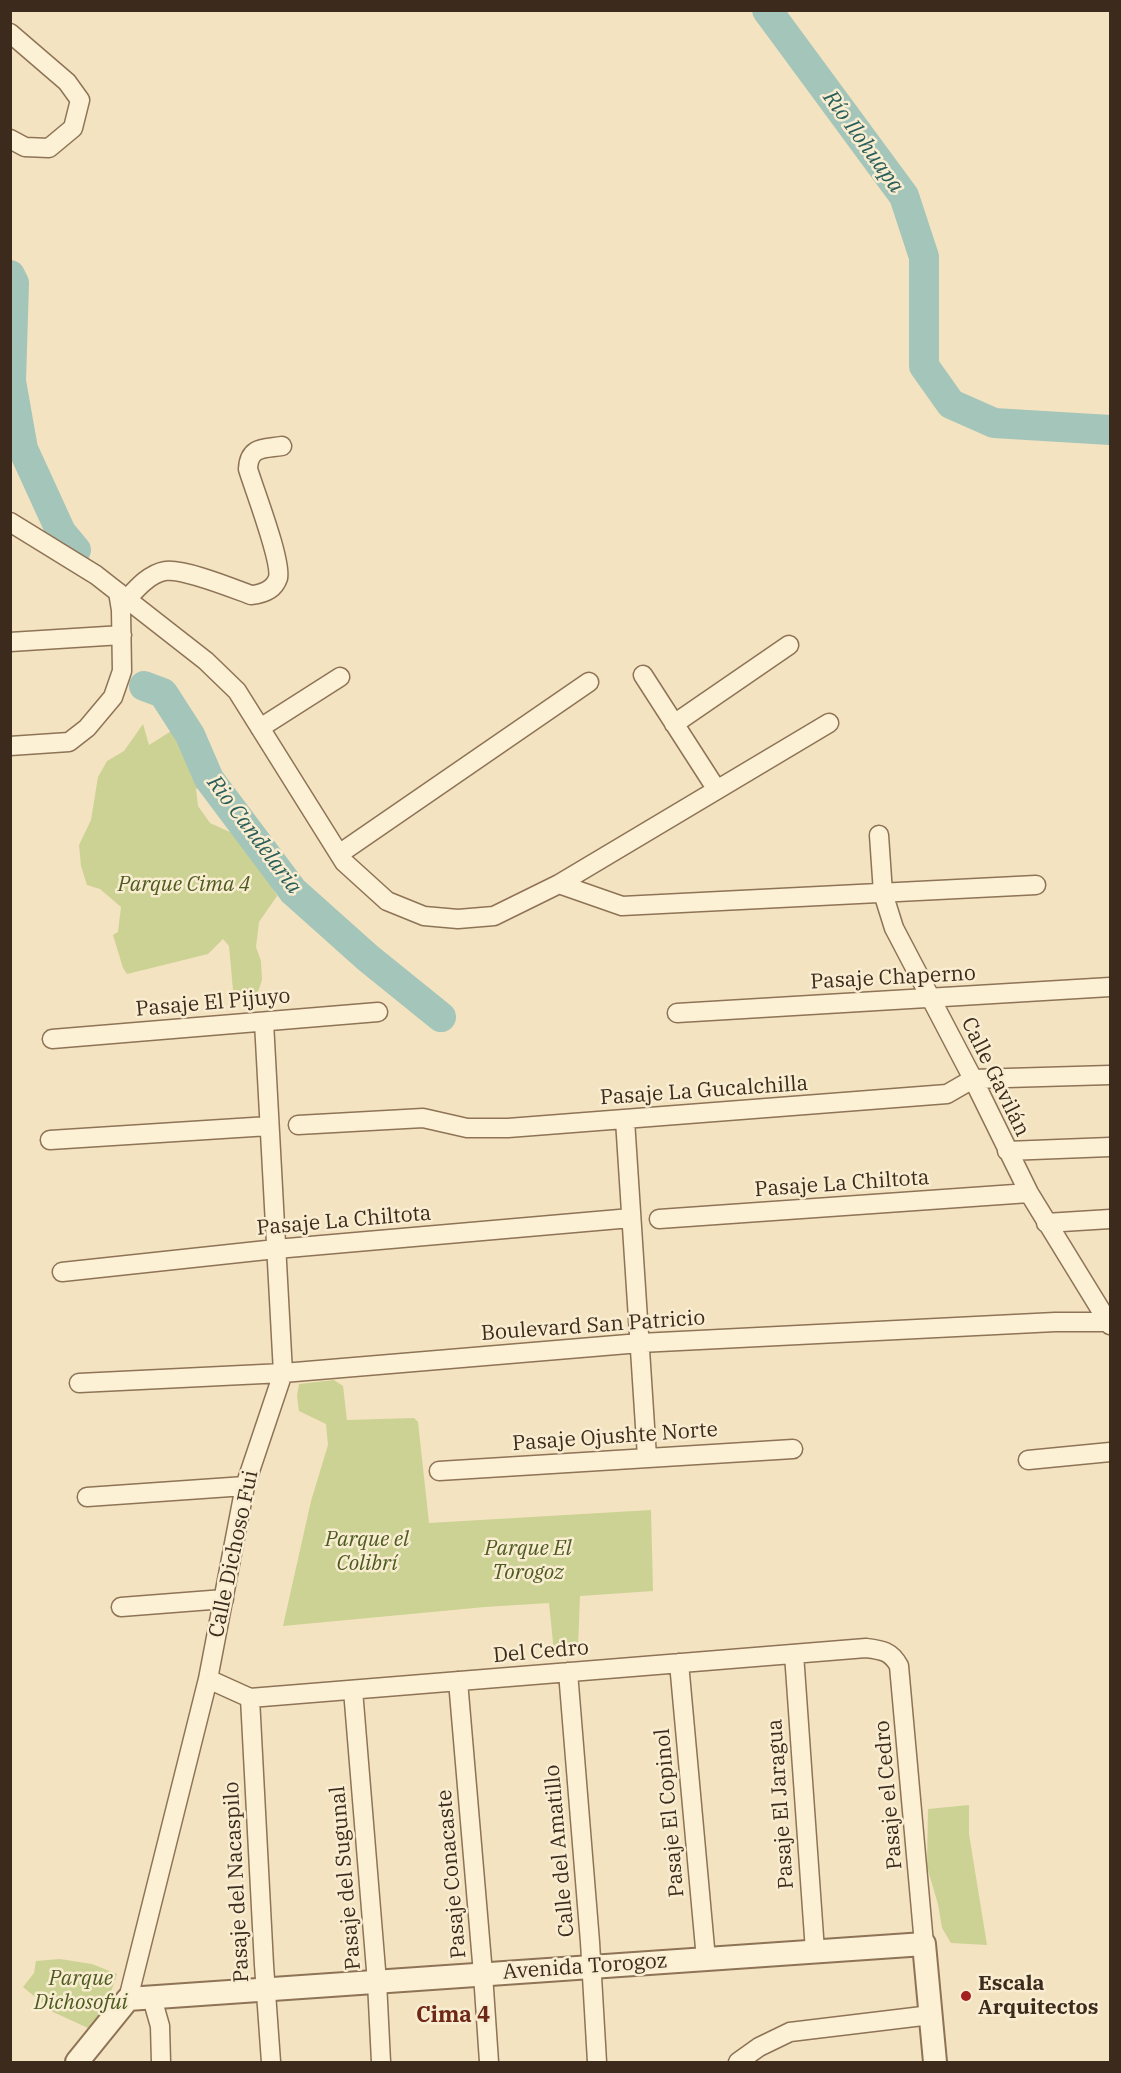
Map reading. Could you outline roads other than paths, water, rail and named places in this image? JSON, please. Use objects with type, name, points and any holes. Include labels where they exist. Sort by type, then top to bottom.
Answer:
[{"type":"street","points":[[10,33],[67,82],[80,100],[73,128],[49,148],[25,147],[10,139]]},
{"type":"street","points":[[123,596],[153,575],[165,571],[182,572],[251,595],[262,594],[270,589],[278,578],[276,559],[248,469],[248,459],[259,449],[282,446]]},
{"type":"street","points":[[10,522],[96,575],[206,661],[237,691],[344,862],[387,901],[423,916],[458,919],[494,916],[559,884],[829,723]]},
{"type":"street","points":[[10,746],[69,742],[87,728],[113,697],[122,671],[123,596]]},
{"type":"street","points":[[10,642],[122,635]]},
{"type":"street","points":[[674,724],[789,645]]},
{"type":"street","points":[[643,675],[717,790]]},
{"type":"street","points":[[260,728],[340,677]]},
{"type":"street","points":[[339,854],[589,682]]},
{"type":"street","name":"Calle Gavilán","points":[[879,835],[883,892],[894,928],[973,1079],[1029,1193],[1110,1323]]},
{"type":"street","points":[[559,884],[622,906],[1036,885]]},
{"type":"street","name":"Pasaje Chaperno","points":[[677,1013],[1110,987]]},
{"type":"street","name":"Pasaje El Pijuyo","points":[[52,1039],[378,1012]]},
{"type":"street","name":"Calle Dichoso Fui","points":[[77,2062],[128,1999],[208,1678],[245,1486],[283,1373],[264,1022]]},
{"type":"street","name":"Pasaje La Gucalchilla","points":[[298,1125],[423,1118],[466,1128],[508,1128],[947,1094],[973,1079],[1110,1075]]},
{"type":"street","points":[[624,1120],[648,1457]]},
{"type":"street","points":[[50,1140],[269,1126]]},
{"type":"street","points":[[1007,1151],[1110,1147]]},
{"type":"street","name":"Pasaje La Chiltota","points":[[658,1219],[1029,1193]]},
{"type":"street","name":"Pasaje La Chiltota","points":[[62,1272],[276,1249],[631,1218]]},
{"type":"street","points":[[1046,1223],[1110,1219]]},
{"type":"street","name":"Boulevard San Patricio","points":[[79,1383],[283,1373],[640,1343],[1055,1322],[1110,1323]]},
{"type":"street","name":"Pasaje Ojushte Norte","points":[[439,1471],[793,1449]]},
{"type":"street","points":[[1028,1460],[1110,1452]]},
{"type":"street","points":[[87,1497],[245,1486]]},
{"type":"street","points":[[120,1607],[224,1599]]},
{"type":"street","name":"Del Cedro","points":[[208,1678],[250,1698],[866,1648],[882,1650]]},
{"type":"street","name":"Pasaje el Cedro","points":[[882,1650],[893,1655],[899,1666],[924,1944]]},
{"type":"street","name":"Pasaje El Jaragua","points":[[794,1654],[815,1951]]},
{"type":"street","name":"Pasaje El Copinol","points":[[679,1663],[706,1959]]},
{"type":"street","name":"Calle del Amatillo","points":[[567,1672],[597,2062]]},
{"type":"street","name":"Pasaje Conacaste","points":[[458,1681],[489,2062]]},
{"type":"street","name":"Pasaje del Sugunal","points":[[354,1690],[377,1982],[381,2062]]},
{"type":"street","name":"Pasaje del Nacaspilo","points":[[250,1698],[271,2062]]},
{"type":"street","points":[[924,1944],[935,2062]]},
{"type":"street","name":"Avenida Torogoz","points":[[128,1999],[924,1944]]},
{"type":"street","points":[[152,1998],[160,2026],[161,2062]]},
{"type":"street","points":[[738,2062],[759,2047],[790,2032],[931,2015]]},
{"type":"waterway","name":"Río Ilohuapa","points":[[767,10],[904,196],[924,257],[924,366],[951,404],[994,423],[1110,430]]},
{"type":"waterway","name":"Rio Candelaria","points":[[10,275],[14,283],[11,381],[23,449],[61,532],[76,550]]},
{"type":"waterway","name":"Rio Candelaria","points":[[144,686],[163,693],[190,735],[209,779],[293,891],[368,958],[441,1017]]},
{"type":"place","name":"Escala Arquitectos","points":[[966,1996]]},
{"type":"district","name":"Cima 4","points":[[453,2016]]},
{"type":"park label","name":"Parque Cima 4","points":[[184,885]]},
{"type":"park label","name":"Parque el Colibrí","points":[[367,1552]]},
{"type":"park label","name":"Parque El Torogoz","points":[[528,1561]]},
{"type":"park label","name":"Parque Dichosofui","points":[[81,1991]]}]
